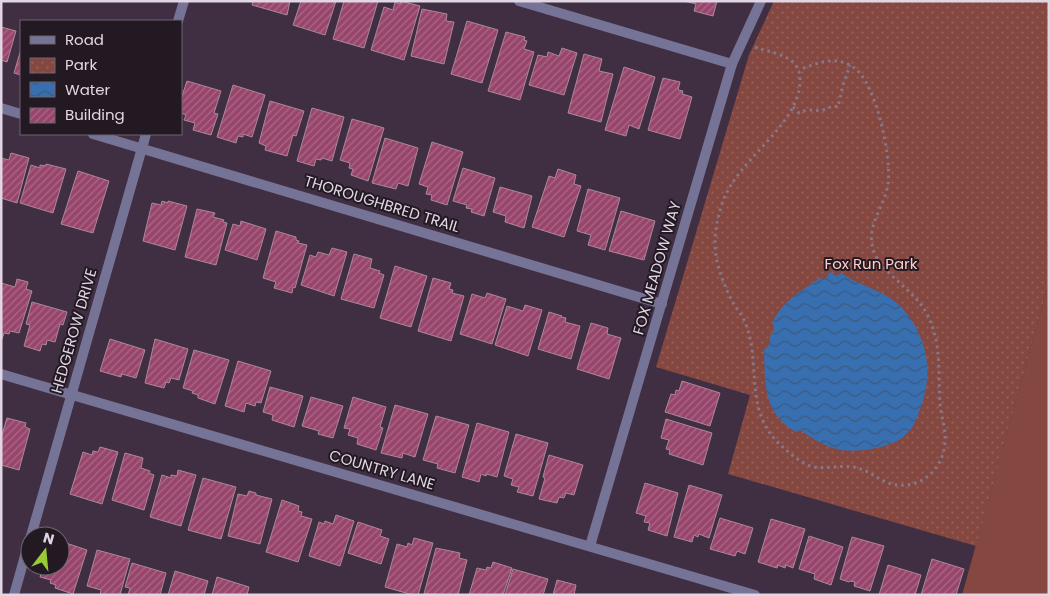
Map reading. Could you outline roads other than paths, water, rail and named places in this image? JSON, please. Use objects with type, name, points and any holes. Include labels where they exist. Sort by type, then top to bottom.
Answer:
[{"type":"street","points":[[178,20],[184,1]]},
{"type":"street","points":[[519,1],[732,64]]},
{"type":"street","name":"FOX MEADOW WAY","points":[[590,546],[732,64],[761,1]]},
{"type":"street","points":[[1,108],[20,114]]},
{"type":"street","name":"THOROUGHBRED TRAIL","points":[[96,135],[662,304]]},
{"type":"street","name":"HEDGEROW DRIVE","points":[[33,526],[146,135]]},
{"type":"street","name":"COUNTRY LANE","points":[[1,374],[754,595]]},
{"type":"street","name":"HEDGEROW DRIVE","points":[[14,595],[20,573]]},
{"type":"water","points":[[831,272],[836,276],[841,273],[889,297],[903,309],[912,321],[923,345],[926,358],[926,385],[924,398],[915,423],[904,436],[886,445],[852,451],[828,446],[800,430],[796,432],[785,424],[777,416],[768,397],[764,350],[769,345],[771,333],[773,333],[774,326],[772,323],[787,302],[820,278],[825,279]]},
{"type":"park label","name":"Fox Run Park","points":[[871,264]]}]
